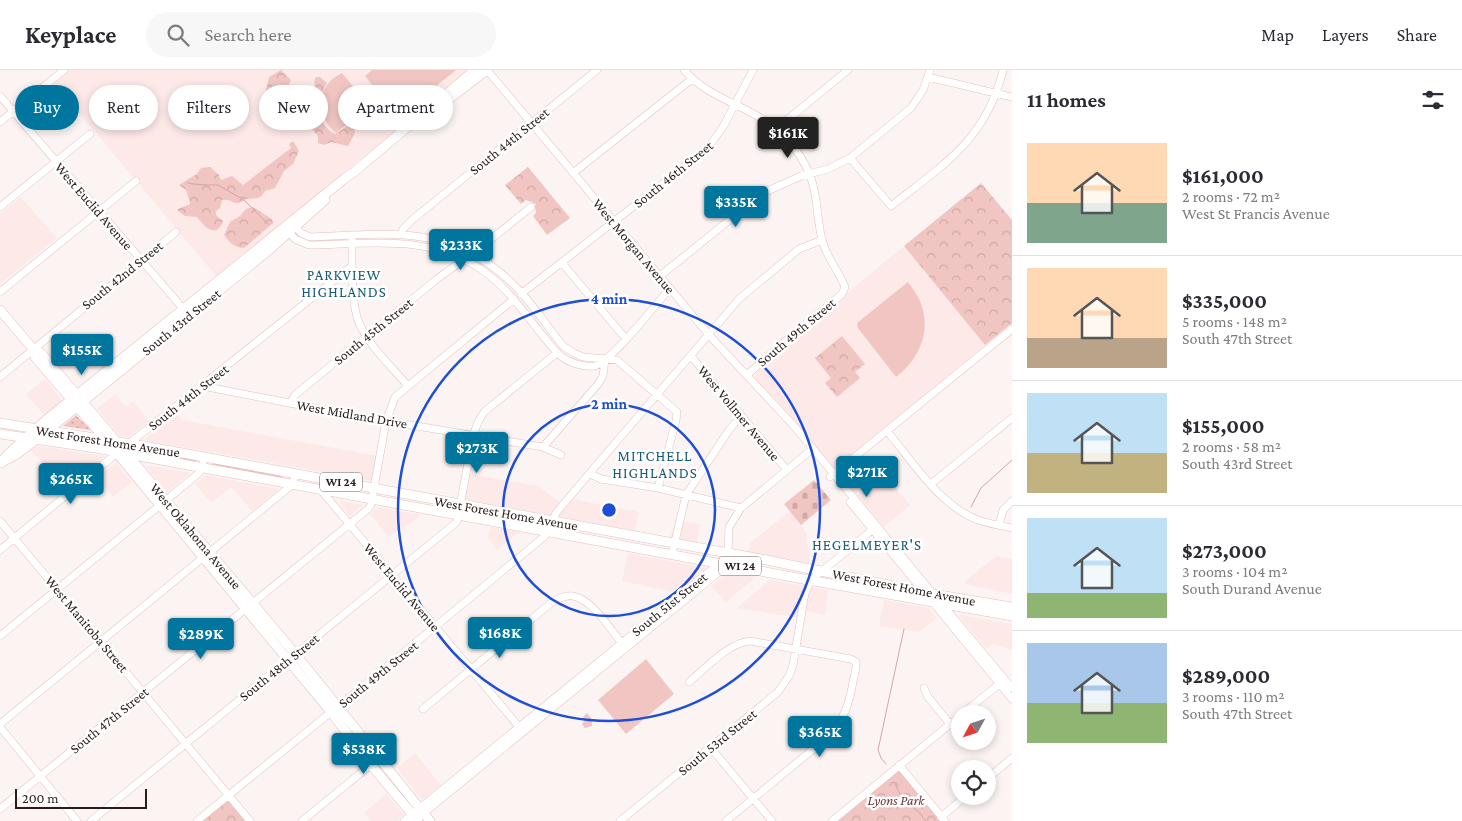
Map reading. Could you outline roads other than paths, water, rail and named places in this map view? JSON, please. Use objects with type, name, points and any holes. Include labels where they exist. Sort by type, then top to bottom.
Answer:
[{"type":"main road","name":"South 43rd Street","points":[[1,463],[17,454],[48,430],[77,401],[290,227],[344,179],[475,70]]},
{"type":"main road","name":"South 43rd Street","points":[[400,134],[437,109],[487,70]]},
{"type":"main road","name":"West Oklahoma Avenue","points":[[0,310],[33,349],[40,353],[105,439],[124,450],[164,503]]},
{"type":"main road","name":"South 43rd Street","points":[[1,463],[6,454],[36,428],[77,401]]},
{"type":"main road","name":"West Oklahoma Avenue","points":[[77,401],[116,441]]},
{"type":"main road","name":"West Forest Home Avenue","points":[[0,423],[116,441],[124,450],[145,457],[202,469],[320,489],[373,493]]},
{"type":"main road","name":"West Forest Home Avenue","points":[[0,434],[124,450],[204,457],[295,474],[373,493],[460,509],[552,521],[820,571],[1012,616]]},
{"type":"main road","points":[[0,434],[7,443],[6,454]]},
{"type":"main road","name":"West Oklahoma Avenue","points":[[124,450],[164,503],[334,709],[379,758],[400,785],[417,816]]},
{"type":"main road","points":[[139,468],[140,462],[145,457]]},
{"type":"main road","name":"West Forest Home Avenue","points":[[460,509],[548,531],[811,580],[932,598],[1012,607]]},
{"type":"main road","name":"West Oklahoma Avenue","points":[[334,709],[371,765],[417,816],[430,821]]},
{"type":"main road","points":[[378,773],[396,786],[400,785]]},
{"type":"street","points":[[0,122],[64,70]]},
{"type":"street","name":"West Morgan Avenue","points":[[487,70],[709,335],[794,426],[873,527],[1002,682],[1012,699]]},
{"type":"street","name":"South 44th Street","points":[[401,234],[403,229],[412,220],[597,70]]},
{"type":"street","points":[[684,70],[706,90],[757,115],[776,129],[793,148],[810,174],[822,240],[799,249],[758,282],[709,335]]},
{"type":"street","name":"South 46th Street","points":[[521,294],[707,148],[718,136],[753,70]]},
{"type":"street","points":[[776,129],[848,70]]},
{"type":"street","points":[[850,158],[891,206],[963,147],[983,120],[997,92],[1003,70]]},
{"type":"street","points":[[660,276],[764,192],[782,183],[828,169],[850,158],[911,108],[923,90],[929,74],[1012,97]]},
{"type":"street","points":[[573,173],[692,79]]},
{"type":"street","name":"West Euclid Avenue","points":[[0,96],[186,312]]},
{"type":"street","points":[[0,207],[90,134]]},
{"type":"street","points":[[0,292],[136,180]]},
{"type":"street","name":"South 45th Street","points":[[290,403],[295,395],[436,279],[531,207]]},
{"type":"street","points":[[290,227],[304,236],[310,237],[418,235],[442,241],[471,253],[499,272],[521,294],[568,350],[583,356],[617,360],[677,412],[658,488]]},
{"type":"street","points":[[290,227],[299,242],[309,245],[408,244],[436,249],[463,260],[493,278],[514,299],[558,353],[569,362],[587,366],[596,366],[615,351],[670,288]]},
{"type":"street","name":"South 42nd Street","points":[[0,377],[176,232]]},
{"type":"street","points":[[352,235],[354,307],[357,318],[367,337],[408,386]]},
{"type":"street","name":"South 49th Street","points":[[747,375],[845,290],[844,284],[822,240]]},
{"type":"street","points":[[562,263],[626,339]]},
{"type":"street","name":"South 44th Street","points":[[0,550],[352,266]]},
{"type":"street","points":[[373,493],[386,421],[392,401],[514,299]]},
{"type":"street","points":[[832,476],[1012,330]]},
{"type":"street","name":"South 49th Street","points":[[197,821],[545,536],[556,514],[709,335]]},
{"type":"street","points":[[460,509],[473,436],[484,412],[558,353]]},
{"type":"street","name":"West Vollmer Avenue","points":[[691,356],[787,470]]},
{"type":"street","points":[[543,447],[602,378],[605,359]]},
{"type":"street","name":"West Midland Drive","points":[[202,386],[386,421],[543,447],[561,455]]},
{"type":"street","points":[[672,554],[686,494],[740,416]]},
{"type":"street","name":"West Morgan Avenue","points":[[786,418],[810,451],[832,476]]},
{"type":"street","points":[[931,484],[1012,418]]},
{"type":"street","points":[[887,431],[931,484],[951,504],[981,521],[1012,528]]},
{"type":"street","points":[[728,553],[730,527],[741,508],[810,451]]},
{"type":"street","points":[[0,636],[198,474],[202,469],[204,457]]},
{"type":"street","points":[[0,724],[293,484],[295,474]]},
{"type":"street","points":[[590,474],[601,479],[658,488],[741,508]]},
{"type":"street","name":"West Euclid Avenue","points":[[320,489],[521,729]]},
{"type":"street","name":"South 47th Street","points":[[0,810],[368,509],[371,505],[373,493]]},
{"type":"street","points":[[999,525],[1003,510],[1012,501]]},
{"type":"street","name":"South 48th Street","points":[[91,821],[457,522],[460,509]]},
{"type":"street","name":"West Manitoba Street","points":[[0,521],[250,821]]},
{"type":"street","points":[[811,580],[873,527]]},
{"type":"street","name":"South 51st Street","points":[[404,821],[417,816],[624,646],[722,563],[728,553]]},
{"type":"street","name":"South 53rd Street","points":[[620,821],[778,692],[789,676],[793,665],[805,593],[811,580]]},
{"type":"street","points":[[423,709],[551,603],[563,597],[574,596],[585,601],[624,646]]},
{"type":"street","points":[[689,682],[732,647],[739,643],[750,641],[851,659],[856,662],[849,702],[837,728],[726,821]]},
{"type":"street","points":[[973,705],[1002,682]]},
{"type":"street","name":"West Morgan Avenue","points":[[1002,682],[1012,688]]},
{"type":"street","points":[[832,821],[950,724],[928,697],[924,688]]},
{"type":"street","points":[[0,728],[77,821]]},
{"type":"street","points":[[710,747],[772,821]]},
{"type":"street","points":[[302,821],[379,758]]},
{"type":"street","points":[[996,771],[1012,758]]},
{"type":"street","points":[[899,766],[943,819],[957,805]]},
{"type":"waterway","points":[[188,183],[218,185],[244,200],[269,225]]},
{"type":"waterway","points":[[971,507],[981,488],[1012,460]]},
{"type":"waterway","points":[[886,764],[878,750],[904,629]]},
{"type":"waterway","points":[[895,784],[902,798],[919,812],[926,821]]},
{"type":"district","name":"PARKVIEW HIGHLANDS","points":[[344,284]]},
{"type":"district","name":"MITCHELL HIGHLANDS","points":[[655,464]]},
{"type":"district","name":"HEGELMEYER'S","points":[[867,545]]},
{"type":"park label","name":"Lyons Park","points":[[896,800]]}]
